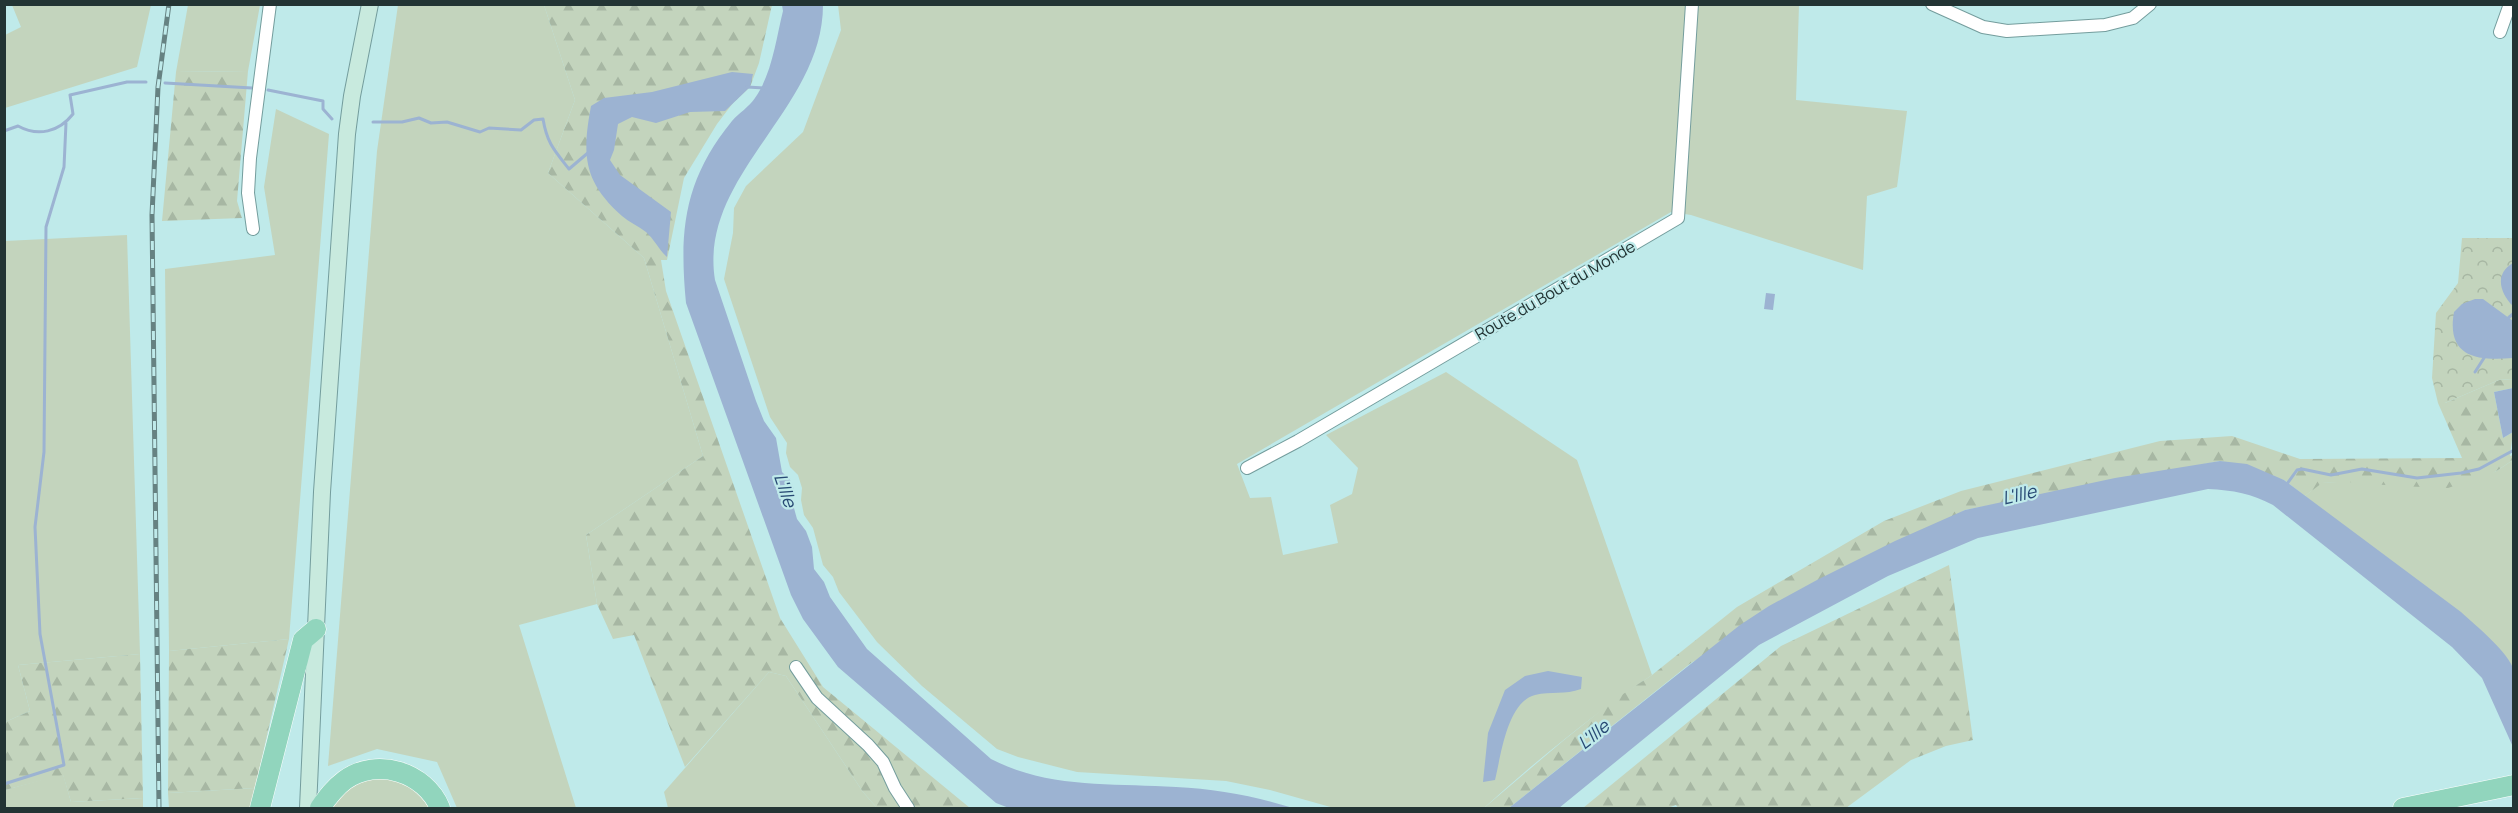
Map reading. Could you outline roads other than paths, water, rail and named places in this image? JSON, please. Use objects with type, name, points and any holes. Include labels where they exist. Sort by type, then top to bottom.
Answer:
[{"type":"main road","points":[[308,808],[323,481],[352,96],[370,4]]},
{"type":"main road","points":[[260,808],[303,640],[316,629]]},
{"type":"main road","points":[[320,808],[334,789],[345,780],[355,774],[381,770],[395,770],[421,782],[440,808]]},
{"type":"main road","points":[[2403,808],[2511,786]]},
{"type":"street","points":[[253,229],[248,193],[250,158],[270,4]]},
{"type":"street","name":"Route du Bout du Monde","points":[[1247,468],[1298,441],[1678,218],[1692,4]]},
{"type":"street","points":[[1932,4],[1983,27],[2007,31],[2105,25],[2133,18],[2150,4]]},
{"type":"street","points":[[2500,32],[2510,4]]},
{"type":"street","points":[[796,667],[817,698],[883,762],[895,788],[908,808]]},
{"type":"water","name":"L'Ille","points":[[782,5],[823,5],[818,43],[804,78],[742,175],[725,208],[715,242],[715,280],[756,401],[764,421],[776,438],[782,472],[790,480],[794,489],[792,501],[797,519],[806,531],[812,547],[814,569],[824,582],[830,597],[867,649],[991,759],[1013,769],[1058,780],[1206,789],[1293,808],[1009,808],[996,803],[838,667],[803,619],[791,595],[686,303],[683,252],[688,207],[695,185],[716,143],[761,89],[773,56],[783,11]]},
{"type":"water","points":[[732,72],[753,74],[750,87],[725,111],[690,112],[656,123],[632,117],[618,124],[610,160],[620,175],[671,212],[667,257],[646,232],[625,218],[599,191],[588,166],[587,139],[591,106],[604,98],[652,92]]},
{"type":"water","points":[[2513,263],[2513,306],[2502,290],[2501,278],[2507,267]]},
{"type":"water","points":[[1766,293],[1775,294],[1773,310],[1764,309]]},
{"type":"water","points":[[2475,299],[2483,299],[2513,321],[2513,358],[2476,357],[2460,347],[2455,339],[2454,312],[2462,304]]},
{"type":"water","points":[[2513,388],[2513,432],[2503,438],[2494,392]]},
{"type":"water","points":[[2220,461],[2247,464],[2284,480],[2461,612],[2491,640],[2506,656],[2514,671],[2513,747],[2482,678],[2452,647],[2273,505],[2242,493],[2208,489],[1978,538],[1888,576],[1759,645],[1559,808],[1509,808],[1740,625],[1769,606],[1895,541],[1965,510],[2115,478]]},
{"type":"water","points":[[1548,671],[1582,677],[1581,689],[1535,695],[1525,700],[1518,708],[1507,731],[1495,780],[1483,782],[1488,733],[1505,690],[1525,676]]},
{"type":"waterway","points":[[4,131],[18,126],[40,132],[55,129],[73,114],[70,95],[127,82],[146,82]]},
{"type":"waterway","points":[[165,83],[252,88]]},
{"type":"waterway","points":[[747,87],[764,88]]},
{"type":"waterway","points":[[268,90],[323,101],[323,109],[332,119]]},
{"type":"waterway","points":[[373,122],[402,122],[419,118],[431,123],[447,122],[480,132],[489,128],[521,130],[534,120],[543,119],[552,146],[569,169],[589,152]]},
{"type":"waterway","points":[[4,784],[64,765],[40,634],[35,527],[44,452],[46,227],[64,167],[66,123]]},
{"type":"waterway","points":[[2506,320],[2514,313]]},
{"type":"waterway","points":[[2475,372],[2484,358]]},
{"type":"waterway","points":[[2287,484],[2297,470],[2302,469],[2331,475],[2362,469],[2417,478],[2461,473],[2479,469],[2514,450]]},
{"type":"railway","points":[[159,808],[152,215],[158,87],[169,4]]}]
